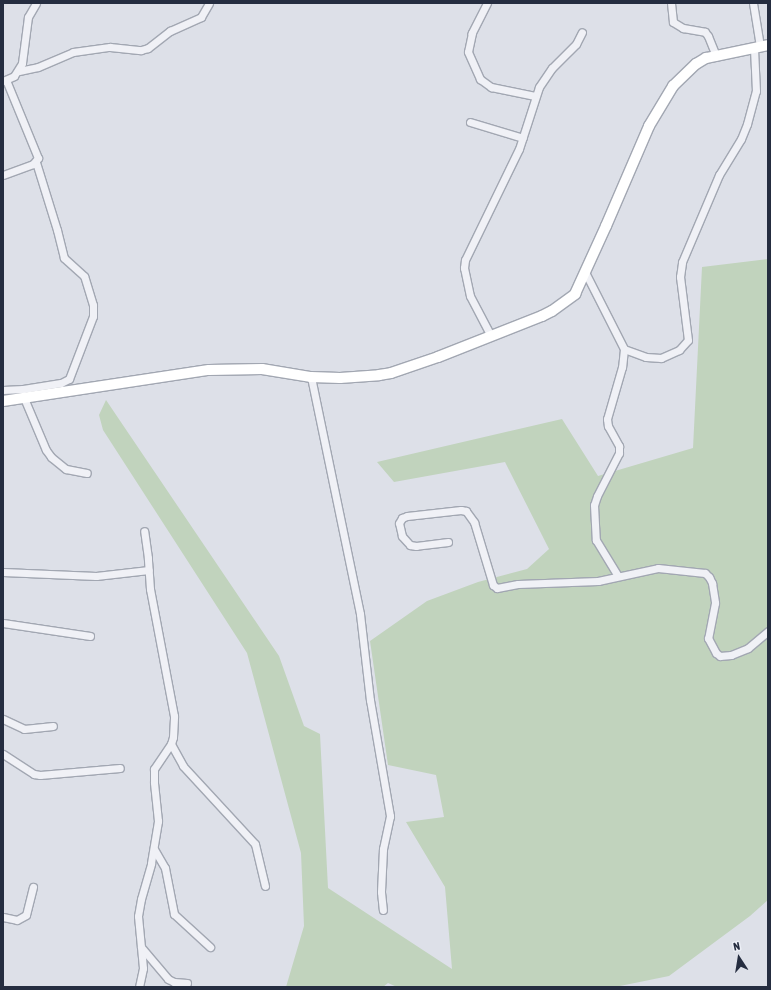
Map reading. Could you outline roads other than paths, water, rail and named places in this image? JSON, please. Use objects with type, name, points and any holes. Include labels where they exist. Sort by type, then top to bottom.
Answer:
[{"type":"main road","points":[[3,401],[209,370],[262,369],[311,376],[349,378],[391,372],[438,357],[542,316],[568,301],[575,294],[648,126],[667,93],[696,64],[706,58],[761,46]]},
{"type":"street","points":[[3,390],[38,387],[61,383],[69,379],[93,316],[93,305],[84,276],[64,258],[58,230],[36,162],[38,158],[37,153],[4,81],[14,76],[22,63],[28,17],[36,3]]},
{"type":"street","points":[[19,70],[38,67],[73,52],[110,47],[141,50],[148,48],[170,31],[201,17],[210,3]]},
{"type":"street","points":[[487,3],[472,33],[468,52],[480,80],[491,87],[535,96]]},
{"type":"street","points":[[671,3],[673,22],[683,28],[705,32],[716,56]]},
{"type":"street","points":[[624,349],[646,357],[662,358],[679,350],[688,340],[680,277],[682,262],[719,175],[741,139],[747,124],[756,91],[761,46],[753,3]]},
{"type":"street","points":[[491,336],[470,296],[464,268],[465,260],[523,138],[535,96],[552,68],[576,44],[582,32]]},
{"type":"street","points":[[470,122],[523,138]]},
{"type":"street","points":[[3,175],[36,162]]},
{"type":"street","points":[[585,272],[624,349],[622,367],[607,419],[608,426],[619,446],[619,453],[597,496],[594,506],[596,540],[618,576]]},
{"type":"street","points":[[311,376],[360,614],[370,700],[390,816],[383,849],[381,892],[383,910]]},
{"type":"street","points":[[24,398],[46,450],[51,457],[66,469],[87,473]]},
{"type":"street","points":[[448,542],[416,546],[410,545],[402,536],[399,523],[402,518],[466,510],[474,522],[493,585],[497,588],[518,584],[598,581],[658,568],[705,574],[709,577],[715,603],[708,638],[709,643],[720,656],[731,655],[748,648],[768,632]]},
{"type":"street","points":[[139,987],[142,968],[138,916],[154,849],[158,821],[154,769],[171,744],[173,737],[174,716],[150,590],[144,531]]},
{"type":"street","points":[[3,572],[96,576],[149,570]]},
{"type":"street","points":[[3,622],[90,636]]},
{"type":"street","points":[[3,719],[24,729],[53,726]]},
{"type":"street","points":[[171,744],[183,766],[252,840],[258,852],[265,886]]},
{"type":"street","points":[[3,754],[34,774],[40,776],[120,768]]},
{"type":"street","points":[[154,849],[165,868],[174,914],[210,948]]},
{"type":"street","points":[[3,917],[17,920],[26,915],[33,887]]},
{"type":"street","points":[[140,947],[168,979],[174,982],[187,983]]}]
